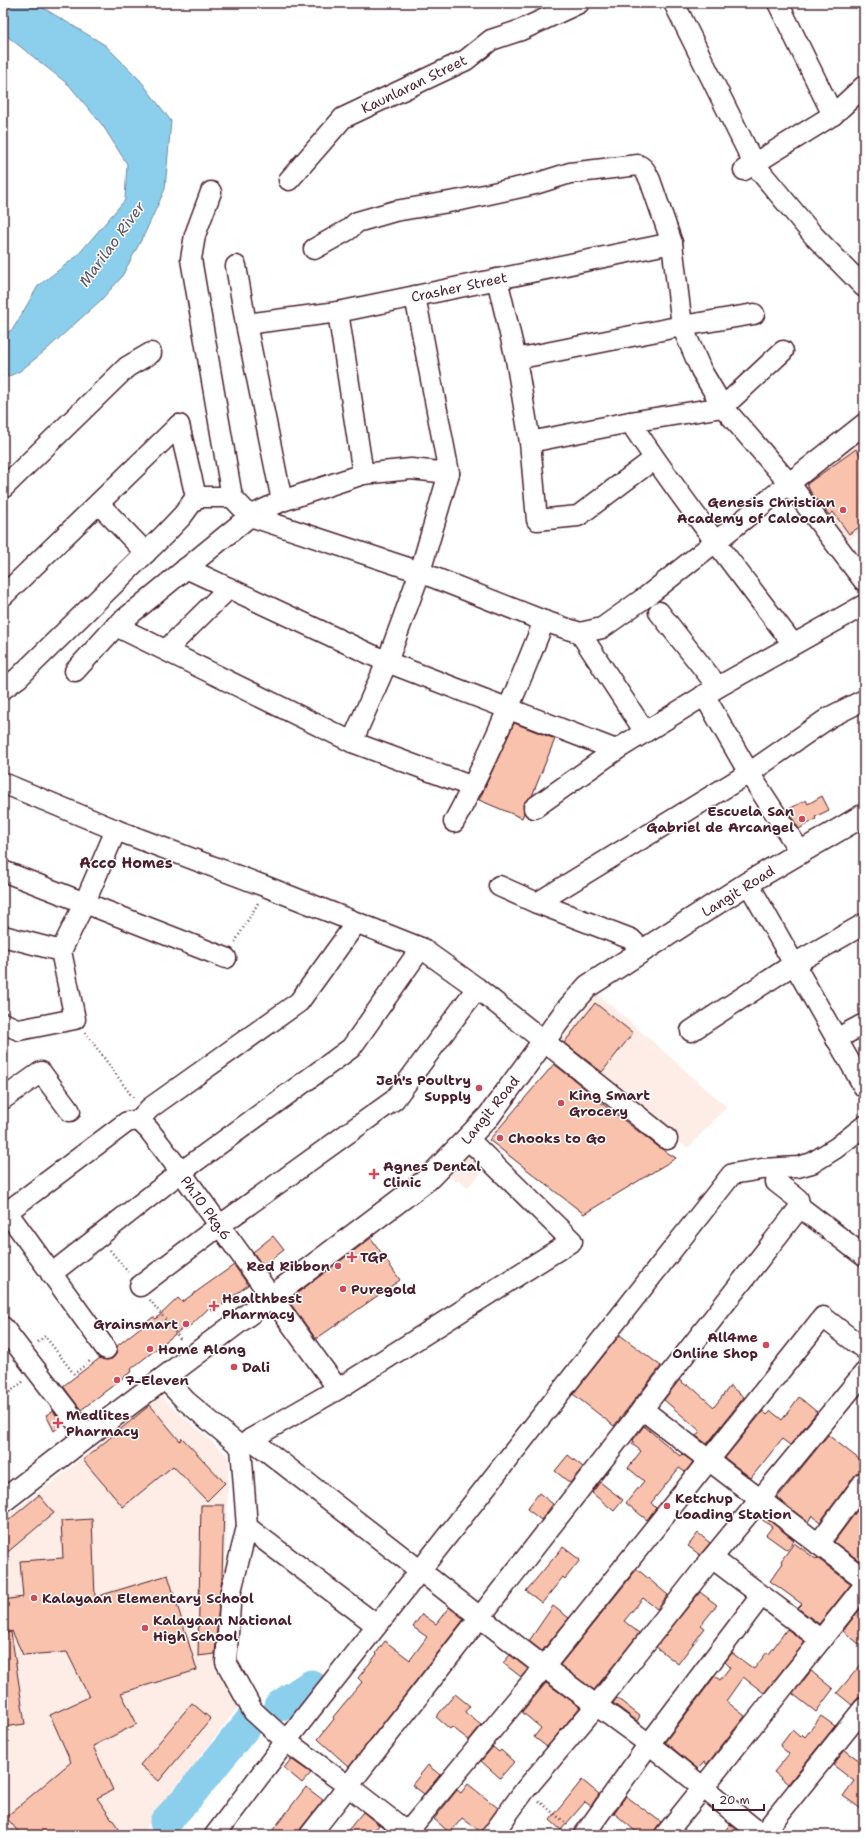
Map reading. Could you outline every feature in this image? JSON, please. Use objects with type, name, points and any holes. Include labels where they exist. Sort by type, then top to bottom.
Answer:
[{"type":"main road","name":"Langit Road","points":[[3,1501],[428,1179],[489,1116],[543,1042],[576,999],[588,986],[748,883],[864,815]]},
{"type":"street","name":"Kaunlaran Street","points":[[289,180],[343,118],[466,60],[491,40],[521,30],[579,3]]},
{"type":"street","points":[[674,3],[749,167],[819,232],[864,287]]},
{"type":"street","points":[[778,3],[833,115]]},
{"type":"street","points":[[749,167],[833,115],[864,86]]},
{"type":"street","points":[[314,249],[348,230],[357,222],[395,211],[461,200],[536,184],[570,173],[638,165],[646,171],[650,180],[672,243],[682,326],[701,370],[723,407],[789,483],[864,581]]},
{"type":"street","points":[[211,192],[195,235],[191,259],[232,496],[250,516],[420,572],[544,621],[580,633],[602,628],[647,596],[864,424]]},
{"type":"street","name":"Crasher Street","points":[[246,324],[338,312],[672,243]]},
{"type":"street","points":[[236,266],[246,324],[282,500]]},
{"type":"street","points":[[497,279],[516,359],[530,442],[537,520],[578,516],[654,459]]},
{"type":"street","points":[[352,742],[386,662],[420,572],[449,473],[415,296]]},
{"type":"street","points":[[338,312],[363,474]]},
{"type":"street","points":[[516,359],[682,326],[754,314]]},
{"type":"street","points":[[530,442],[630,422],[723,407],[783,351]]},
{"type":"street","points":[[3,488],[126,367],[151,353]]},
{"type":"street","points":[[630,422],[654,459],[793,644]]},
{"type":"street","points":[[3,596],[179,425],[196,497],[183,515],[146,553],[18,678],[3,689]]},
{"type":"street","points":[[75,671],[116,626],[250,516],[282,500],[363,474],[411,469],[449,473]]},
{"type":"street","points":[[196,497],[232,496]]},
{"type":"street","points":[[99,504],[146,553]]},
{"type":"street","points":[[186,568],[386,662],[616,750]]},
{"type":"street","points":[[166,650],[229,588]]},
{"type":"street","points":[[534,808],[616,750],[711,691],[864,605]]},
{"type":"street","points":[[659,612],[711,691],[749,773],[801,853]]},
{"type":"street","points":[[454,822],[473,787],[509,709],[544,621]]},
{"type":"street","points":[[116,626],[352,742],[473,787]]},
{"type":"street","points":[[580,633],[645,732]]},
{"type":"street","points":[[537,903],[749,773],[830,717],[864,700]]},
{"type":"street","points":[[3,783],[116,830],[267,887],[421,948],[476,988],[666,1139]]},
{"type":"street","points":[[3,1023],[19,1030],[75,1019],[61,951],[85,902],[116,830]]},
{"type":"street","points":[[3,871],[226,958]]},
{"type":"street","points":[[748,883],[864,1087]]},
{"type":"street","points":[[499,886],[537,903],[631,939],[643,951]]},
{"type":"street","points":[[106,1349],[5,1213],[127,1122],[139,1120],[150,1108],[299,1002],[356,923]]},
{"type":"street","points":[[691,1030],[794,964],[864,924]]},
{"type":"street","points":[[3,936],[61,951]]},
{"type":"street","points":[[51,1274],[181,1172],[351,1048],[421,948]]},
{"type":"street","points":[[140,1286],[219,1226],[394,1100],[476,988]]},
{"type":"street","points":[[836,1039],[864,1024]]},
{"type":"street","points":[[3,1099],[41,1072],[70,1111]]},
{"type":"street","name":"Ph.10 Pkg.6","points":[[139,1120],[149,1130],[181,1172],[338,1389]]},
{"type":"street","points":[[214,1835],[286,1741],[732,1174],[762,1169],[798,1167],[812,1162],[836,1148],[864,1126]]},
{"type":"street","points":[[246,1443],[338,1389],[572,1241],[468,1139]]},
{"type":"street","points":[[776,1182],[798,1199],[800,1207],[864,1256]]},
{"type":"street","points":[[310,1835],[800,1207]]},
{"type":"street","points":[[246,1443],[247,1527],[231,1591],[226,1662],[253,1711],[286,1741],[348,1786],[408,1834],[544,1667],[822,1317],[864,1349]]},
{"type":"street","points":[[3,1327],[87,1436]]},
{"type":"street","points":[[492,1835],[525,1790],[596,1706],[712,1558],[864,1373]]},
{"type":"street","points":[[164,1378],[186,1401],[421,1571],[479,1618],[649,1744],[762,1835],[860,1721]]},
{"type":"street","points":[[642,1409],[864,1579]]},
{"type":"street","points":[[818,1544],[864,1482]]},
{"type":"street","points":[[247,1527],[371,1621]]},
{"type":"street","points":[[712,1558],[821,1640]]},
{"type":"street","points":[[665,1835],[864,1586]]},
{"type":"street","points":[[579,1832],[649,1744],[761,1596]]},
{"type":"path","points":[[226,958],[267,887]]},
{"type":"path","points":[[75,1019],[135,1100],[139,1120]]},
{"type":"path","points":[[99,1236],[176,1333]]},
{"type":"path","points":[[23,1353],[45,1336],[74,1374]]},
{"type":"path","points":[[3,1397],[37,1371]]},
{"type":"path","points":[[525,1790],[579,1832]]},
{"type":"shaded area","name":"Genesis Christian Academy of Caloocan","points":[[859,443],[864,450],[864,529],[848,541],[805,490],[805,479]]},
{"type":"shaded area","points":[[598,994],[727,1107],[688,1148],[556,1047]]},
{"type":"shaded area","points":[[470,1148],[488,1165],[467,1188],[458,1180],[456,1182],[447,1173]]},
{"type":"shaded area","name":"Kalayaan National High School","points":[[159,1395],[229,1457],[224,1604],[243,1701],[147,1827],[139,1835],[3,1835],[3,1519],[54,1481]]},
{"type":"water","name":"Marilao River","points":[[3,3],[35,3],[105,45],[140,80],[171,121],[165,189],[145,233],[121,278],[101,300],[45,351],[20,371],[3,379],[3,335],[13,329],[38,286],[77,256],[125,200],[127,164],[103,126],[69,85],[3,33]]},
{"type":"building","name":"Genesis Christian Academy of Caloocan","points":[[856,449],[864,460],[864,524],[849,534],[833,512],[829,515],[810,491],[807,484]]},
{"type":"building","points":[[514,723],[555,739],[532,796],[523,804],[524,813],[522,818],[479,800]]},
{"type":"building","points":[[822,796],[829,810],[815,817],[816,819],[799,829],[787,810],[806,800],[808,804]]},
{"type":"building","points":[[595,1003],[633,1033],[602,1072],[564,1043]]},
{"type":"building","name":"King Smart Grocery","points":[[554,1064],[588,1091],[587,1092],[660,1148],[676,1158],[584,1214],[489,1140]]},
{"type":"building","points":[[273,1236],[284,1250],[263,1266],[253,1252]]},
{"type":"building","name":"Puregold","points":[[371,1238],[400,1280],[316,1339],[288,1300]]},
{"type":"building","points":[[234,1265],[248,1285],[213,1312],[210,1307],[186,1330],[183,1328],[131,1369],[132,1371],[81,1410],[63,1386],[100,1358],[107,1360],[112,1359],[117,1353],[117,1346],[153,1317],[156,1319],[178,1298],[182,1302]]},
{"type":"building","points":[[620,1335],[661,1366],[614,1426],[573,1394]]},
{"type":"building","points":[[679,1380],[687,1386],[688,1384],[714,1407],[730,1386],[744,1397],[707,1444],[696,1436],[700,1431],[664,1400]]},
{"type":"building","points":[[799,1397],[817,1412],[790,1445],[782,1439],[751,1478],[725,1458],[763,1411],[767,1415],[771,1411],[782,1420]]},
{"type":"building","points":[[150,1405],[180,1441],[182,1438],[225,1483],[207,1501],[173,1466],[123,1507],[83,1460]]},
{"type":"building","points":[[53,1411],[63,1424],[54,1431],[46,1415]]},
{"type":"building","points":[[644,1426],[680,1456],[682,1454],[693,1462],[685,1472],[679,1468],[651,1503],[656,1508],[647,1520],[626,1503],[644,1481],[628,1468],[641,1451],[632,1444],[634,1441],[633,1440]]},
{"type":"building","points":[[828,1435],[864,1463],[864,1471],[855,1475],[820,1522],[812,1515],[808,1522],[777,1498]]},
{"type":"building","points":[[568,1455],[583,1467],[570,1483],[555,1471]]},
{"type":"building","points":[[600,1482],[623,1500],[614,1511],[592,1493]]},
{"type":"building","points":[[539,1493],[553,1504],[541,1520],[527,1509]]},
{"type":"building","points":[[39,1495],[54,1513],[3,1556],[3,1525]]},
{"type":"building","points":[[864,1501],[864,1559],[861,1562],[834,1542]]},
{"type":"building","points":[[201,1505],[224,1505],[222,1579],[215,1654],[198,1656]]},
{"type":"building","points":[[762,1515],[794,1540],[787,1550],[766,1535],[772,1527],[760,1518]]},
{"type":"building","points":[[92,1519],[95,1597],[168,1575],[197,1670],[121,1693],[137,1724],[93,1746],[113,1790],[97,1798],[119,1829],[111,1835],[21,1835],[6,1817],[71,1762],[50,1715],[89,1697],[67,1652],[23,1655],[12,1631],[6,1633],[11,1632],[25,1724],[3,1727],[3,1600],[23,1597],[20,1561],[63,1558],[61,1521]]},
{"type":"building","points":[[698,1533],[710,1543],[700,1555],[688,1546]]},
{"type":"building","points":[[794,1543],[816,1559],[817,1558],[851,1584],[819,1624],[798,1608],[802,1604],[770,1581],[783,1563],[781,1561]]},
{"type":"building","points":[[563,1547],[580,1560],[565,1579],[563,1577],[542,1603],[526,1591]]},
{"type":"building","points":[[637,1569],[668,1595],[657,1609],[643,1598],[624,1621],[639,1633],[594,1690],[560,1665]]},
{"type":"building","points":[[700,1592],[717,1605],[701,1625],[705,1628],[678,1664],[656,1647]]},
{"type":"building","points":[[864,1604],[864,1648],[843,1631]]},
{"type":"building","points":[[553,1606],[569,1618],[542,1651],[529,1641]]},
{"type":"building","points":[[449,1607],[464,1619],[349,1767],[318,1739],[334,1719],[333,1717],[362,1682],[358,1678],[377,1654],[376,1653],[385,1641],[410,1660],[427,1637],[413,1627],[422,1614],[436,1624]]},
{"type":"building","points":[[787,1629],[805,1642],[764,1693],[743,1677],[726,1701],[745,1716],[707,1764],[704,1762],[698,1769],[665,1742],[715,1676],[720,1680],[730,1667],[725,1662],[732,1653],[754,1669],[767,1652],[769,1654]]},
{"type":"building","points":[[510,1655],[528,1669],[521,1677],[503,1663]]},
{"type":"building","points":[[864,1661],[864,1697],[859,1697],[852,1705],[837,1693]]},
{"type":"building","points":[[811,1671],[833,1689],[816,1712],[793,1694]]},
{"type":"building","points":[[546,1683],[580,1707],[547,1747],[534,1737],[541,1728],[522,1712]]},
{"type":"building","points":[[455,1694],[470,1706],[465,1712],[481,1725],[469,1740],[452,1727],[450,1729],[436,1717]]},
{"type":"building","points":[[617,1698],[640,1716],[637,1721],[613,1703]]},
{"type":"building","points":[[192,1703],[211,1719],[159,1781],[140,1765]]},
{"type":"building","points":[[821,1716],[835,1726],[788,1784],[774,1772],[789,1754],[780,1746],[792,1730],[800,1737],[802,1734],[805,1737]]},
{"type":"building","points":[[493,1747],[499,1752],[501,1750],[514,1762],[500,1778],[481,1761]]},
{"type":"building","points":[[845,1750],[864,1764],[864,1811],[843,1796],[854,1781],[833,1765]]},
{"type":"building","points":[[291,1759],[311,1773],[302,1783],[284,1768]]},
{"type":"building","points":[[428,1765],[440,1775],[424,1794],[412,1785]]},
{"type":"building","points":[[582,1780],[599,1794],[591,1806],[585,1802],[561,1830],[550,1820]]},
{"type":"building","points":[[468,1784],[498,1808],[481,1832],[462,1818],[450,1833],[434,1819],[457,1790],[461,1793]]},
{"type":"building","points":[[306,1787],[323,1800],[301,1828],[299,1835],[269,1835]]},
{"type":"building","points":[[626,1796],[661,1822],[656,1828],[654,1835],[640,1835],[614,1813]]},
{"type":"building","points":[[363,1812],[379,1825],[371,1835],[344,1835]]},
{"type":"building","points":[[730,1824],[744,1835],[722,1835]]},
{"type":"waterway","points":[[279,1706],[311,1685]]},
{"type":"waterway","points":[[165,1822],[189,1796],[250,1721]]},
{"type":"place","name":"Genesis Christian Academy of Caloocan","points":[[843,510]]},
{"type":"place","name":"Escuela San Gabriel de Arcangel","points":[[802,819]]},
{"type":"place","name":"Jeh's Poultry Supply","points":[[479,1088]]},
{"type":"place","name":"King Smart Grocery","points":[[561,1103]]},
{"type":"place","name":"Chooks to Go","points":[[500,1138]]},
{"type":"place","name":"Agnes Dental Clinic","points":[[374,1174]]},
{"type":"place","name":"TGP","points":[[352,1257]]},
{"type":"place","name":"Red Ribbon","points":[[338,1266]]},
{"type":"place","name":"Puregold","points":[[343,1289]]},
{"type":"place","name":"Healthbest Pharmacy","points":[[214,1306]]},
{"type":"place","name":"Grainsmart","points":[[186,1324]]},
{"type":"place","name":"All4me Online Shop","points":[[766,1345]]},
{"type":"place","name":"Home Along","points":[[150,1349]]},
{"type":"place","name":"Dali","points":[[234,1367]]},
{"type":"place","name":"7-Eleven","points":[[117,1380]]},
{"type":"place","name":"Medlites Pharmacy","points":[[58,1423]]},
{"type":"place","name":"Ketchup Loading Station","points":[[667,1506]]},
{"type":"place","name":"Kalayaan Elementary School","points":[[34,1598]]},
{"type":"place","name":"Kalayaan National High School","points":[[145,1628]]},
{"type":"district","name":"Acco Homes","points":[[126,863]]}]
